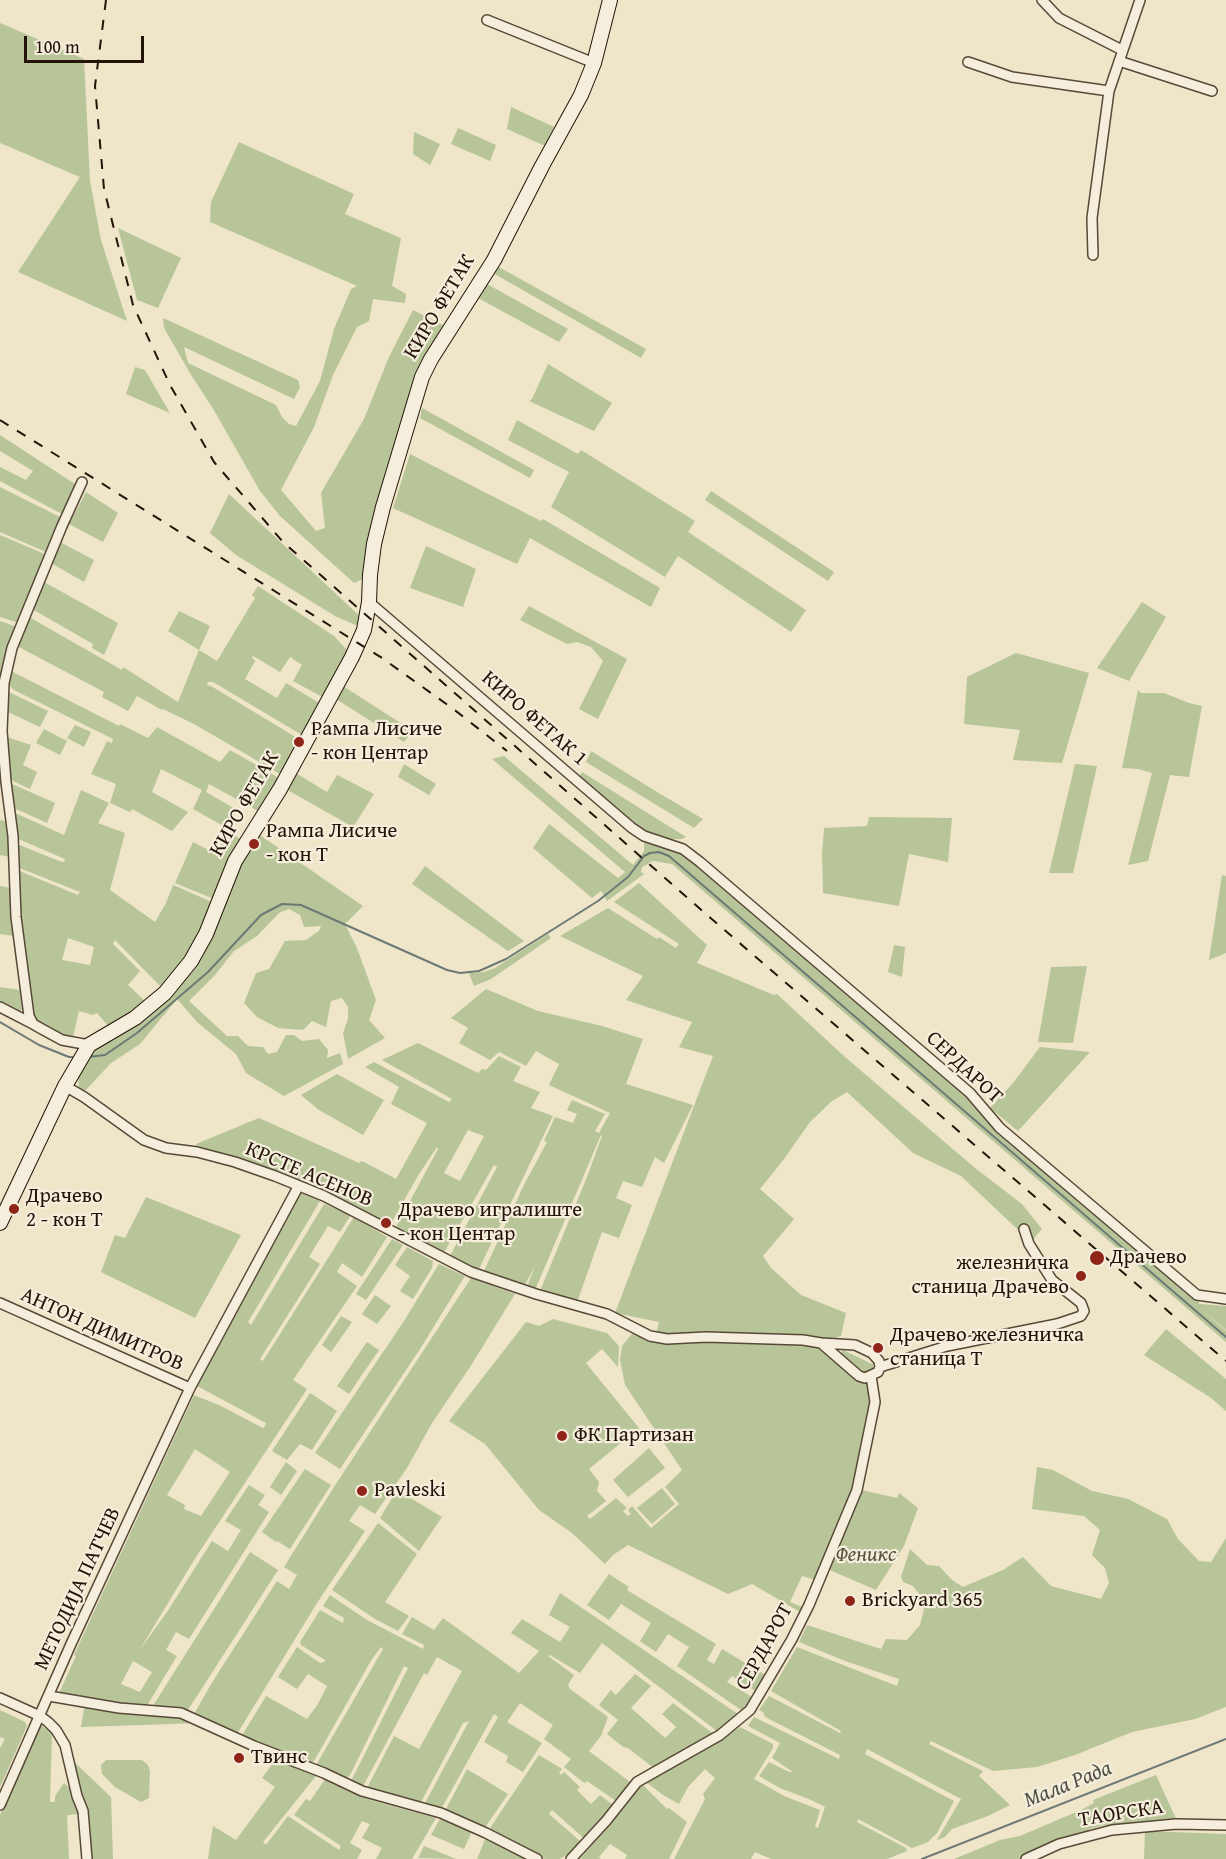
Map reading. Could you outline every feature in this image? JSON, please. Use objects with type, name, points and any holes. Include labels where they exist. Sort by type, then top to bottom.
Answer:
[{"type":"main road","name":"КИРО ФЕТАК","points":[[0,1223],[65,1086],[89,1045],[135,1018],[165,993],[191,961],[206,934],[236,861],[279,789],[362,637],[372,608],[370,574],[374,544],[422,377],[494,260],[542,165],[581,96],[594,63],[610,0]]},
{"type":"street","points":[[1042,0],[1059,18],[1122,50]]},
{"type":"street","points":[[1093,255],[1092,219],[1109,91],[1140,0]]},
{"type":"street","points":[[487,20],[594,63]]},
{"type":"street","points":[[1119,61],[1212,91]]},
{"type":"street","points":[[968,62],[1012,76],[1109,91]]},
{"type":"street","points":[[33,1023],[29,1016],[16,917],[13,836],[4,752],[2,699],[6,671],[20,625],[82,482]]},
{"type":"street","name":"КИРО ФЕТАК 1","points":[[372,608],[632,828],[644,836],[683,849]]},
{"type":"street","name":"СЕРДАРОТ","points":[[683,849],[970,1093],[1000,1128],[1197,1295],[1226,1299]]},
{"type":"street","points":[[0,1007],[62,1040],[89,1045]]},
{"type":"street","name":"КРСТЕ АСЕНОВ","points":[[65,1086],[144,1140],[166,1148],[197,1152],[235,1162],[324,1196],[471,1272],[536,1294],[607,1314],[650,1336],[667,1339],[706,1337],[802,1340],[855,1345],[872,1353],[879,1361],[880,1367]]},
{"type":"street","name":"МЕТОДИЈА ПАТЧЕВ","points":[[0,1805],[190,1388],[298,1186]]},
{"type":"street","points":[[821,1343],[859,1376],[865,1378],[878,1372],[880,1367],[947,1346],[1057,1324],[1081,1316],[1084,1311],[1083,1306],[1052,1280],[1029,1244],[1024,1229]]},
{"type":"street","name":"АНТОН ДИМИТРОВ","points":[[0,1304],[190,1388]]},
{"type":"street","name":"СЕРДАРОТ","points":[[571,1859],[606,1821],[637,1782],[720,1735],[750,1710],[792,1639],[809,1605],[857,1490],[875,1402],[872,1376]]},
{"type":"street","points":[[49,1696],[119,1708],[180,1713],[362,1791],[441,1813],[537,1859]]},
{"type":"street","points":[[0,1698],[40,1716],[56,1730],[68,1752],[77,1796],[83,1811],[87,1859]]},
{"type":"street","name":"ТАОРСКА","points":[[1026,1859],[1059,1844],[1112,1830],[1176,1824],[1226,1825]]},
{"type":"green space","points":[[0,23],[84,59],[90,181],[101,240],[127,321],[18,272],[80,177],[0,143]]},
{"type":"green space","points":[[511,107],[554,127],[545,146],[507,129]]},
{"type":"green space","points":[[458,128],[496,145],[490,161],[451,144]]},
{"type":"green space","points":[[414,132],[440,144],[430,165],[413,154]]},
{"type":"green space","points":[[239,142],[354,194],[345,214],[401,238],[392,286],[406,294],[405,303],[373,299],[369,321],[357,327],[333,375],[314,427],[281,490],[316,531],[325,528],[321,493],[364,419],[389,357],[413,310],[445,326],[374,515],[363,579],[354,583],[280,516],[260,491],[164,328],[163,318],[298,380],[300,387],[294,399],[184,347],[188,363],[276,405],[282,417],[289,424],[296,426],[320,381],[334,329],[351,289],[357,286],[210,222],[211,202]]},
{"type":"green space","points":[[118,228],[181,258],[158,308],[137,300]]},
{"type":"green space","points":[[497,266],[646,349],[641,358],[493,273]]},
{"type":"green space","points":[[487,284],[568,329],[559,342],[478,298]]},
{"type":"green space","points":[[548,364],[612,403],[594,431],[529,401]]},
{"type":"green space","points":[[135,367],[145,370],[170,413],[126,394]]},
{"type":"green space","points":[[422,408],[534,470],[530,478],[420,418]]},
{"type":"green space","points":[[517,420],[578,454],[581,450],[695,521],[688,532],[806,610],[791,632],[678,556],[665,577],[551,507],[569,472],[508,440]]},
{"type":"green space","points":[[0,435],[81,488],[72,494],[62,514],[0,481],[0,467],[26,480],[33,471],[0,451]]},
{"type":"green space","points":[[410,454],[541,521],[543,519],[660,588],[651,607],[530,538],[517,564],[393,508]]},
{"type":"green space","points":[[0,487],[60,517],[46,552],[0,532]]},
{"type":"green space","points":[[711,491],[834,572],[828,581],[705,500]]},
{"type":"green space","points":[[86,492],[118,513],[103,542],[69,524]]},
{"type":"green space","points":[[229,494],[363,619],[360,627],[335,616],[236,555],[210,533]]},
{"type":"green space","points":[[0,535],[47,555],[19,623],[0,617]]},
{"type":"green space","points":[[60,542],[94,560],[84,582],[51,563]]},
{"type":"green space","points":[[426,546],[476,569],[463,607],[410,588]]},
{"type":"green space","points":[[44,582],[118,623],[104,655],[92,648],[93,644],[32,609]]},
{"type":"green space","points":[[258,586],[334,636],[348,651],[324,698],[293,681],[302,665],[290,657],[280,672],[252,657],[255,661],[245,679],[277,698],[286,683],[321,704],[302,735],[213,682],[208,682],[207,685],[299,739],[280,774],[194,724],[137,696],[128,711],[102,697],[104,692],[19,647],[18,643],[29,617],[122,670],[123,667],[178,702],[199,650],[217,661],[255,598],[252,595]]},
{"type":"green space","points":[[1142,602],[1166,617],[1129,681],[1097,668]]},
{"type":"green space","points":[[529,606],[627,659],[598,719],[579,709],[603,661],[591,647],[577,642],[567,644],[520,620]]},
{"type":"green space","points":[[179,611],[210,626],[199,650],[168,631]]},
{"type":"green space","points":[[0,621],[17,627],[0,692]]},
{"type":"green space","points":[[1016,653],[1089,673],[1062,763],[1013,760],[1020,730],[964,724],[967,677]]},
{"type":"green space","points":[[11,671],[119,726],[120,724],[148,738],[157,727],[220,762],[230,750],[279,778],[258,811],[209,784],[206,792],[237,810],[227,828],[193,809],[202,790],[161,769],[152,792],[188,812],[172,831],[132,809],[130,812],[110,803],[116,784],[91,774],[107,741],[112,743],[113,739],[14,690],[9,685]]},
{"type":"green space","points":[[343,686],[413,731],[404,742],[336,699]]},
{"type":"green space","points":[[1138,690],[1141,693],[1164,693],[1202,706],[1189,777],[1170,775],[1148,861],[1128,865],[1152,773],[1122,768]]},
{"type":"green space","points":[[9,692],[48,711],[40,727],[8,712]]},
{"type":"green space","points":[[75,725],[91,732],[84,747],[67,738]]},
{"type":"green space","points":[[44,729],[67,741],[60,755],[36,743]]},
{"type":"green space","points":[[7,737],[31,745],[23,765],[37,772],[30,789],[9,779]]},
{"type":"green space","points":[[591,751],[703,819],[694,828],[586,762]]},
{"type":"green space","points":[[504,756],[633,865],[644,851],[644,836],[683,849],[970,1093],[1000,1128],[1197,1295],[1199,1304],[1226,1306],[1226,1330],[1199,1307],[1226,1331],[1226,1342],[672,864],[653,861],[642,867],[641,872],[644,874],[607,901],[601,891],[592,898],[533,848],[549,824],[618,878],[625,872],[492,759]]},
{"type":"green space","points":[[404,764],[436,784],[429,795],[398,777]]},
{"type":"green space","points":[[1075,764],[1097,766],[1073,873],[1049,873]]},
{"type":"green space","points":[[294,772],[327,792],[337,775],[374,794],[353,827],[284,788]]},
{"type":"green space","points":[[582,772],[686,837],[668,839],[641,832],[579,778]]},
{"type":"green space","points":[[12,784],[55,803],[47,823],[14,808],[10,791]]},
{"type":"green space","points":[[81,790],[109,803],[98,823],[125,833],[110,890],[155,922],[173,885],[212,902],[206,925],[174,974],[161,987],[115,940],[113,944],[140,971],[128,985],[146,1002],[109,1027],[97,1013],[93,1015],[79,1011],[73,1037],[54,1033],[35,1021],[32,1016],[17,870],[78,895],[80,892],[17,867],[17,844],[59,861],[64,862],[65,859],[16,838],[15,813],[64,835]],"holes":[[[68,938],[94,947],[90,965],[62,960]]]},
{"type":"green space","points":[[869,817],[952,818],[948,862],[909,854],[899,906],[823,893],[824,828],[867,826]]},
{"type":"green space","points":[[0,820],[9,822],[10,857],[0,855]]},
{"type":"green space","points":[[254,831],[363,906],[345,924],[357,948],[376,1000],[369,1020],[385,1038],[348,1059],[343,1033],[348,1019],[348,1007],[342,998],[331,1001],[326,1027],[312,1021],[303,1030],[278,1028],[257,1017],[244,1003],[256,973],[269,969],[285,941],[306,940],[319,931],[321,926],[304,927],[300,915],[289,909],[279,913],[257,936],[234,951],[215,975],[189,1001],[227,1036],[238,1036],[248,1046],[263,1047],[268,1054],[277,1052],[286,1035],[294,1035],[302,1041],[319,1039],[328,1050],[327,1058],[340,1053],[343,1064],[284,1096],[246,1073],[236,1054],[197,1022],[177,999],[140,1044],[111,1063],[84,1092],[79,1087],[78,1079],[88,1050],[104,1040],[191,961]]},
{"type":"green space","points":[[227,832],[243,840],[214,899],[175,883],[193,842],[216,854]]},
{"type":"green space","points":[[425,866],[524,941],[508,951],[412,884]]},
{"type":"green space","points":[[1222,875],[1226,876],[1226,953],[1209,960]]},
{"type":"green space","points":[[639,883],[707,945],[697,963],[774,995],[777,994],[845,1057],[975,1168],[1022,1204],[1042,1229],[1031,1242],[961,1176],[913,1153],[847,1092],[832,1101],[810,1122],[760,1189],[794,1219],[763,1256],[771,1268],[801,1295],[846,1313],[841,1336],[826,1341],[667,1337],[656,1334],[659,1322],[615,1313],[713,1056],[679,1047],[692,1022],[626,1000],[643,976],[560,936],[608,908],[657,939],[659,937],[676,948],[679,944],[614,902]]},
{"type":"green space","points":[[0,886],[11,888],[14,936],[0,934]]},
{"type":"green space","points":[[548,934],[551,938],[491,979],[474,986],[469,973],[484,972],[495,968]]},
{"type":"green space","points":[[894,945],[905,947],[902,977],[888,972]]},
{"type":"green space","points":[[1087,966],[1073,1043],[1038,1042],[1051,967]]},
{"type":"green space","points":[[0,987],[20,990],[22,1009],[19,1012],[0,1001]]},
{"type":"green space","points":[[486,989],[538,1011],[602,1026],[643,1039],[626,1084],[693,1105],[664,1163],[655,1157],[642,1187],[623,1181],[616,1198],[632,1205],[619,1238],[602,1232],[577,1302],[540,1291],[587,1177],[601,1135],[535,1290],[527,1287],[535,1266],[525,1285],[483,1273],[547,1142],[544,1141],[555,1117],[573,1123],[577,1114],[567,1110],[572,1100],[605,1114],[595,1131],[599,1133],[610,1113],[549,1085],[559,1064],[536,1051],[526,1066],[499,1052],[490,1060],[459,1043],[468,1028],[451,1018]]},
{"type":"green space","points":[[418,1043],[478,1073],[482,1069],[486,1070],[499,1056],[521,1067],[513,1081],[540,1092],[531,1108],[553,1116],[478,1271],[449,1258],[497,1167],[494,1165],[442,1256],[395,1229],[438,1149],[437,1147],[389,1227],[198,1149],[196,1144],[259,1118],[359,1163],[362,1161],[396,1179],[427,1123],[391,1104],[399,1087],[365,1067],[374,1062],[449,1102],[452,1099],[382,1060]],"holes":[[[468,1130],[484,1136],[460,1181],[444,1173]]]},
{"type":"green space","points":[[1040,1047],[1090,1052],[1018,1131],[990,1108],[1013,1083]]},
{"type":"green space","points":[[337,1074],[384,1100],[363,1135],[319,1110],[301,1095]]},
{"type":"green space","points":[[299,1192],[320,1201],[248,1322],[251,1325],[324,1204],[351,1215],[340,1232],[328,1226],[309,1257],[320,1264],[260,1359],[263,1361],[354,1217],[387,1237],[362,1277],[342,1263],[337,1272],[357,1286],[293,1380],[307,1389],[194,1560],[139,1651],[212,1541],[228,1551],[241,1530],[225,1521],[249,1485],[265,1495],[258,1505],[269,1512],[189,1639],[176,1632],[166,1650],[177,1656],[145,1709],[151,1709],[250,1552],[278,1570],[188,1710],[171,1709],[199,1723],[81,1727],[85,1703],[59,1693],[76,1656],[74,1655],[194,1395],[264,1428],[266,1423],[197,1386]],"holes":[[[195,1449],[230,1472],[201,1516],[184,1509],[185,1505],[167,1495]],[[133,1661],[152,1672],[140,1692],[121,1684]]]},
{"type":"green space","points":[[146,1197],[241,1235],[195,1318],[101,1272],[115,1235],[125,1238]]},
{"type":"green space","points":[[392,1239],[403,1245],[366,1300],[356,1294]]},
{"type":"green space","points":[[407,1247],[433,1261],[432,1268],[413,1299],[400,1291],[410,1276],[395,1265]]},
{"type":"green space","points":[[439,1264],[465,1276],[420,1349],[340,1469],[315,1453],[404,1321]]},
{"type":"green space","points":[[471,1278],[515,1294],[432,1423],[407,1468],[375,1514],[360,1505],[349,1521],[365,1531],[317,1603],[237,1734],[194,1714],[277,1581],[289,1589],[297,1575],[284,1567]]},
{"type":"green space","points":[[375,1295],[391,1306],[377,1324],[362,1314]]},
{"type":"green space","points":[[341,1316],[352,1322],[331,1352],[322,1345]]},
{"type":"green space","name":"Феникс","points":[[553,1319],[607,1333],[619,1346],[618,1367],[602,1349],[586,1363],[639,1428],[589,1469],[599,1482],[597,1491],[606,1501],[587,1516],[590,1519],[616,1498],[627,1508],[623,1511],[628,1516],[631,1514],[628,1510],[632,1506],[651,1528],[679,1504],[665,1487],[682,1470],[625,1385],[620,1360],[622,1346],[636,1329],[650,1336],[821,1343],[865,1378],[875,1395],[857,1489],[897,1498],[899,1493],[918,1508],[904,1546],[876,1590],[825,1568],[819,1581],[802,1576],[790,1602],[804,1608],[802,1613],[752,1584],[728,1594],[628,1545],[613,1555],[605,1564],[572,1533],[539,1510],[485,1444],[449,1421],[526,1322],[539,1326]]},
{"type":"green space","points":[[1166,1329],[1226,1379],[1226,1411],[1211,1398],[1144,1355]]},
{"type":"green space","points":[[367,1342],[379,1350],[349,1394],[337,1386]]},
{"type":"green space","points":[[843,1350],[873,1364],[873,1369],[862,1374],[843,1357],[841,1353]]},
{"type":"green space","points":[[310,1393],[337,1411],[312,1450],[300,1444],[287,1460],[272,1451]]},
{"type":"green space","points":[[649,1448],[665,1468],[628,1497],[613,1480]]},
{"type":"green space","points":[[286,1462],[297,1471],[281,1495],[270,1487]]},
{"type":"green space","points":[[1037,1467],[1053,1470],[1092,1491],[1128,1499],[1167,1519],[1178,1539],[1199,1561],[1211,1562],[1226,1538],[1226,1707],[1195,1719],[1132,1732],[1075,1755],[1037,1767],[993,1771],[931,1741],[929,1744],[983,1771],[979,1776],[1010,1805],[952,1829],[945,1837],[937,1840],[961,1799],[867,1749],[865,1754],[954,1801],[937,1833],[928,1842],[912,1848],[858,1819],[857,1822],[906,1848],[907,1851],[887,1859],[771,1859],[755,1852],[751,1859],[674,1859],[705,1799],[703,1794],[715,1778],[705,1769],[688,1787],[679,1804],[646,1782],[713,1746],[740,1727],[773,1744],[773,1748],[754,1779],[784,1796],[820,1810],[815,1827],[818,1828],[825,1807],[780,1788],[759,1776],[769,1762],[793,1772],[772,1758],[780,1743],[748,1726],[754,1717],[839,1759],[840,1755],[765,1717],[759,1710],[769,1696],[840,1733],[841,1731],[771,1691],[797,1647],[897,1686],[899,1679],[845,1661],[799,1642],[807,1625],[881,1649],[886,1639],[907,1640],[920,1625],[924,1610],[920,1595],[913,1586],[903,1582],[901,1577],[910,1549],[927,1565],[939,1566],[952,1580],[963,1587],[1003,1570],[1023,1557],[1051,1586],[1101,1599],[1109,1583],[1105,1568],[1092,1555],[1100,1530],[1084,1516],[1032,1509]]},
{"type":"green space","points":[[305,1469],[331,1485],[290,1549],[262,1532]]},
{"type":"green space","points":[[662,1488],[675,1504],[652,1524],[637,1508]]},
{"type":"green space","points":[[397,1490],[442,1517],[419,1551],[380,1518]]},
{"type":"green space","points":[[378,1523],[417,1554],[385,1602],[409,1616],[398,1631],[375,1619],[332,1590]]},
{"type":"green space","points":[[609,1574],[629,1587],[627,1590],[716,1644],[707,1660],[710,1662],[714,1664],[722,1649],[767,1676],[757,1692],[732,1676],[727,1682],[754,1698],[744,1712],[677,1666],[689,1647],[668,1634],[656,1652],[640,1641],[651,1623],[621,1604],[609,1620],[587,1605]]},
{"type":"green space","points":[[560,1593],[738,1714],[718,1732],[602,1643],[580,1673],[550,1655],[548,1656],[574,1675],[568,1685],[570,1689],[608,1717],[601,1736],[589,1751],[630,1782],[616,1801],[587,1781],[583,1782],[564,1767],[571,1759],[544,1739],[553,1725],[520,1703],[507,1722],[542,1743],[523,1772],[506,1762],[508,1756],[484,1742],[498,1717],[494,1714],[440,1811],[424,1805],[469,1721],[463,1723],[420,1804],[366,1790],[394,1736],[419,1749],[462,1671],[437,1657],[427,1675],[424,1673],[362,1788],[350,1783],[408,1668],[404,1666],[350,1775],[344,1780],[315,1767],[383,1649],[381,1647],[310,1765],[241,1737],[266,1696],[307,1719],[318,1704],[327,1686],[308,1674],[297,1689],[278,1677],[297,1647],[320,1663],[324,1662],[325,1660],[301,1645],[300,1642],[320,1610],[343,1623],[344,1618],[323,1606],[330,1595],[367,1620],[423,1649],[424,1645],[402,1634],[412,1617],[434,1630],[443,1618],[519,1673],[539,1651],[511,1633],[522,1619],[560,1642],[570,1627],[549,1615]]},
{"type":"green space","points":[[635,1674],[651,1686],[631,1708],[665,1738],[676,1727],[662,1714],[673,1703],[715,1735],[655,1769],[628,1748],[623,1747],[607,1734],[618,1720],[599,1705],[611,1690],[616,1695]]},
{"type":"green space","points":[[0,1710],[25,1722],[27,1726],[0,1787],[0,1748],[5,1739],[0,1737]]},
{"type":"green space","points":[[41,1725],[52,1734],[50,1802],[55,1802],[55,1796],[64,1783],[71,1789],[80,1814],[67,1815],[69,1859],[0,1859],[0,1815]]},
{"type":"green space","points":[[539,1755],[562,1769],[559,1773],[561,1775],[564,1772],[580,1787],[577,1790],[591,1804],[600,1795],[613,1805],[587,1841],[552,1810],[549,1814],[582,1845],[560,1859],[545,1859],[536,1856],[488,1831]]},
{"type":"green space","points":[[71,1759],[111,1797],[113,1859],[89,1859]]},
{"type":"green space","points":[[106,1760],[142,1760],[148,1765],[150,1771],[149,1798],[141,1802],[115,1787],[102,1774],[101,1765]]},
{"type":"green space","points":[[275,1760],[316,1776],[263,1842],[266,1845],[288,1816],[339,1850],[341,1846],[294,1815],[306,1799],[310,1801],[326,1778],[370,1800],[436,1818],[412,1859],[376,1859],[382,1848],[362,1838],[370,1824],[362,1821],[350,1843],[362,1850],[357,1859],[208,1859],[213,1826],[236,1840],[275,1787],[262,1778]]},
{"type":"green space","points":[[467,1769],[508,1794],[484,1829],[444,1813]]},
{"type":"green space","points":[[1156,1775],[1177,1821],[1108,1830],[1105,1825],[1089,1829],[1090,1834],[1054,1842],[1020,1859],[954,1859],[1000,1840],[1020,1836],[1081,1810],[1094,1803],[1093,1800]]},
{"type":"green space","points":[[642,1784],[667,1809],[669,1808],[687,1822],[669,1859],[625,1859],[627,1855],[610,1844],[599,1857],[601,1859],[580,1859],[609,1826],[628,1798]]},
{"type":"green space","points":[[440,1819],[472,1831],[464,1849],[431,1835]]},
{"type":"green space","points":[[1145,1831],[1226,1834],[1226,1859],[1144,1859]]},
{"type":"green space","points":[[486,1837],[519,1853],[525,1859],[477,1859]]},
{"type":"green space","points":[[424,1846],[456,1859],[418,1858]]},
{"type":"waterway","points":[[88,1057],[105,1055],[137,1033],[208,972],[261,915],[282,904],[301,905],[447,970],[460,973],[479,971],[506,959],[598,901],[628,877],[644,856],[659,852],[669,856],[1226,1337]]},
{"type":"waterway","points":[[0,1022],[39,1045],[74,1057]]},
{"type":"waterway","name":"Мала Рада","points":[[922,1859],[1226,1739]]},
{"type":"railway","points":[[106,0],[95,86],[104,189],[133,305],[170,385],[214,462],[283,542],[707,915],[1226,1361]]},
{"type":"railway","points":[[0,420],[382,658],[507,751]]},
{"type":"place","name":"Рампа Лисиче - кон Центар","points":[[299,742]]},
{"type":"place","name":"Рампа Лисиче - кон Т","points":[[254,844]]},
{"type":"place","name":"Драчево 2 - кон T","points":[[14,1209]]},
{"type":"place","name":"Драчево игралиште - кон Центар","points":[[386,1223]]},
{"type":"place","name":"Драчево","points":[[1097,1258]]},
{"type":"place","name":"железничка станица Драчево","points":[[1081,1276]]},
{"type":"place","name":"Драчево железничка станица Т","points":[[878,1348]]},
{"type":"place","name":"ФК Партизан","points":[[562,1436]]},
{"type":"place","name":"Pavleski","points":[[362,1491]]},
{"type":"place","name":"Brickyard 365","points":[[850,1601]]},
{"type":"place","name":"Твинс","points":[[239,1758]]}]
